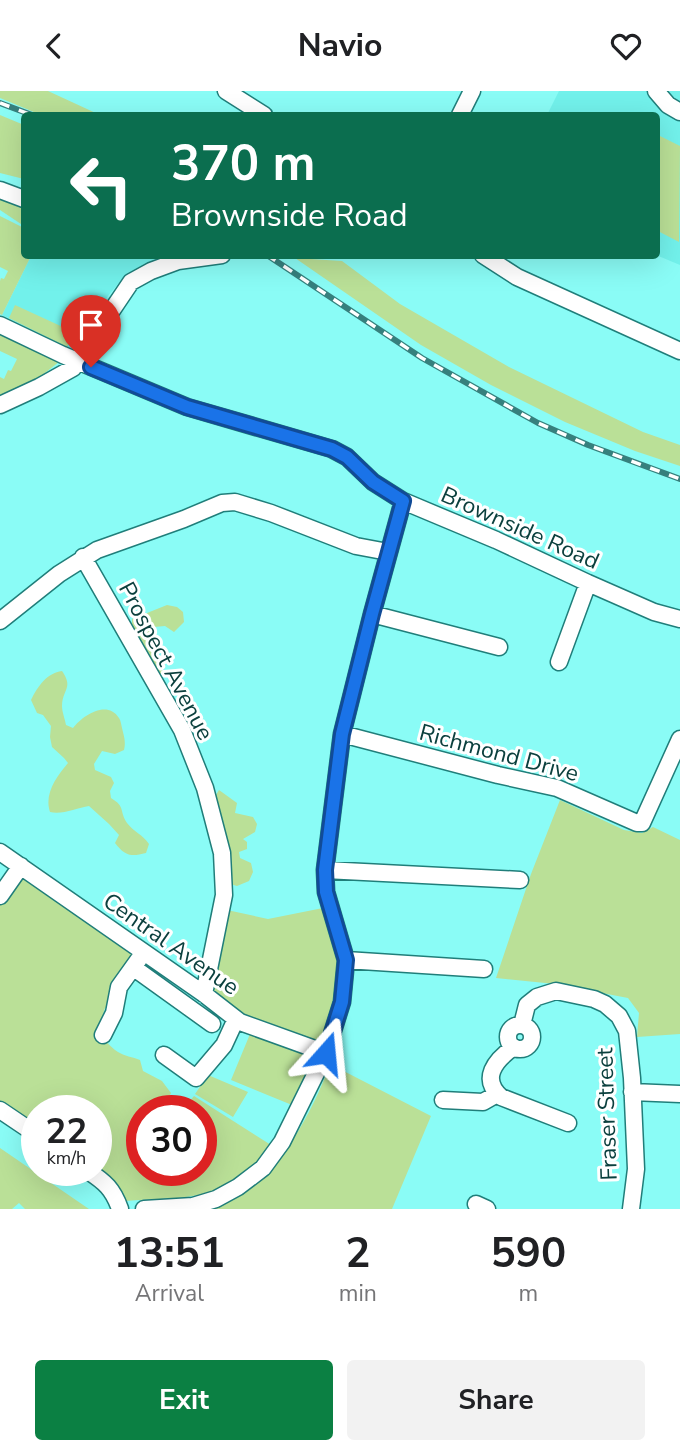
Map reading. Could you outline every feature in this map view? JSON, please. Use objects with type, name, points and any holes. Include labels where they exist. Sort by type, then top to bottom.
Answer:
[{"type":"street","points":[[226,91],[259,112]]},
{"type":"street","points":[[462,112],[472,91]]},
{"type":"street","points":[[656,91],[668,106],[680,112]]},
{"type":"street","points":[[0,190],[21,198]]},
{"type":"street","points":[[0,405],[54,380],[73,368],[131,282],[148,263],[193,259]]},
{"type":"street","points":[[489,259],[517,277],[680,351]]},
{"type":"street","name":"Brownside Road","points":[[0,325],[187,407],[332,449],[347,457],[373,482],[403,501],[654,612],[680,619]]},
{"type":"street","points":[[144,1209],[193,1206],[216,1199],[263,1168],[282,1142],[326,1053],[342,1002],[346,960],[326,892],[325,870],[342,734],[403,501]]},
{"type":"street","points":[[0,621],[83,557],[117,541],[184,519],[222,503],[235,502],[356,546],[388,552]]},
{"type":"street","name":"Prospect Avenue","points":[[83,557],[182,730],[205,788],[222,853],[224,895],[204,994]]},
{"type":"street","points":[[559,662],[588,583]]},
{"type":"street","points":[[372,614],[499,647]]},
{"type":"street","name":"Richmond Drive","points":[[342,734],[557,788],[633,822],[642,823],[680,739]]},
{"type":"street","name":"Central Avenue","points":[[0,852],[240,1022],[326,1053]]},
{"type":"street","points":[[0,896],[21,866]]},
{"type":"street","points":[[325,870],[520,880]]},
{"type":"street","points":[[103,1035],[114,1013],[119,987],[144,952]]},
{"type":"street","points":[[346,960],[484,969]]},
{"type":"street","points":[[134,968],[212,1024]]},
{"type":"street","name":"Fraser Street","points":[[568,1123],[501,1097],[491,1085],[497,1062],[514,1047],[509,1042],[508,1034],[512,1027],[522,1025],[527,1006],[537,997],[556,991],[605,1004],[619,1016],[627,1031],[636,1169],[631,1209]]},
{"type":"street","points":[[164,1055],[196,1078],[224,1045],[236,1019]]},
{"type":"street","points":[[632,1092],[680,1094]]},
{"type":"street","points":[[443,1100],[483,1102],[497,1094]]},
{"type":"street","points":[[0,1110],[21,1124]]},
{"type":"street","points":[[108,1186],[116,1195],[120,1209]]},
{"type":"shaded area","points":[[559,91],[680,91],[680,265],[660,257],[660,112],[548,112]]},
{"type":"shaded area","points":[[30,259],[162,259],[127,273],[108,296],[74,350],[2,315]]},
{"type":"green space","points":[[0,91],[48,91],[94,112],[34,112],[0,98]]},
{"type":"green space","points":[[0,115],[21,124],[21,178],[0,173]]},
{"type":"green space","points":[[660,136],[680,146],[679,242],[660,232]]},
{"type":"green space","points":[[0,199],[21,208],[21,224],[0,210]]},
{"type":"green space","points":[[0,216],[21,226],[21,259],[30,259],[2,315],[0,281],[8,271],[0,267]]},
{"type":"green space","points":[[296,259],[342,261],[400,304],[509,367],[643,432],[680,445],[680,466],[565,422],[491,385],[421,345]]},
{"type":"green space","points":[[15,305],[78,334],[67,347],[9,318]]},
{"type":"green space","points":[[0,334],[59,362],[32,383],[0,399],[0,377],[4,379],[17,359],[0,351]]},
{"type":"green space","points":[[167,605],[177,607],[183,612],[184,622],[174,632],[165,626],[154,627],[153,639],[162,666],[161,674],[155,671],[132,628],[132,619]]},
{"type":"green space","points":[[62,671],[67,681],[62,701],[66,725],[73,728],[88,715],[102,710],[114,712],[120,719],[124,750],[115,754],[102,751],[94,764],[95,770],[111,777],[114,783],[110,791],[111,798],[121,807],[127,823],[149,844],[146,853],[132,855],[122,851],[115,843],[119,835],[89,806],[64,812],[50,812],[50,792],[68,763],[52,747],[51,726],[43,715],[37,713],[31,700],[44,681],[52,674]]},
{"type":"green space","points":[[219,790],[237,803],[235,813],[253,817],[257,824],[255,832],[243,839],[247,842],[247,849],[239,852],[240,858],[251,863],[253,872],[249,881],[237,886],[227,883],[214,798]]},
{"type":"green space","points":[[560,800],[624,830],[642,833],[653,827],[680,840],[680,1034],[637,1037],[639,1013],[628,998],[555,984],[496,978],[531,874]]},
{"type":"green space","points":[[20,874],[134,951],[129,959],[133,962],[113,1006],[105,1008],[98,1031],[118,1052],[140,1060],[143,1071],[162,1081],[171,1093],[126,1095],[126,1186],[217,1186],[217,1111],[271,1145],[240,1177],[215,1190],[178,1198],[126,1201],[112,1181],[112,1095],[21,1095],[21,1115],[0,1101],[0,904]]},
{"type":"green space","points":[[323,908],[335,948],[339,978],[335,1000],[321,1038],[309,1040],[241,1015],[211,991],[227,910],[268,919]]},
{"type":"green space","points":[[250,1034],[312,1058],[292,1105],[231,1080]]},
{"type":"green space","points":[[330,1064],[431,1116],[392,1209],[201,1209],[237,1197],[267,1172],[305,1120]]},
{"type":"green space","points":[[208,1075],[248,1092],[233,1117],[217,1107],[217,1095],[195,1094]]},
{"type":"green space","points":[[0,1148],[21,1162],[21,1186],[55,1186],[89,1209],[25,1209],[19,1203],[12,1209],[0,1209]]},
{"type":"railway","points":[[0,103],[24,112]]},
{"type":"railway","points":[[273,259],[422,358],[538,423],[588,445],[680,479]]},
{"type":"route","points":[[91,367],[187,407],[332,449],[347,457],[373,482],[403,501],[342,734],[325,870],[326,892],[346,960],[342,1002],[326,1053]]}]
